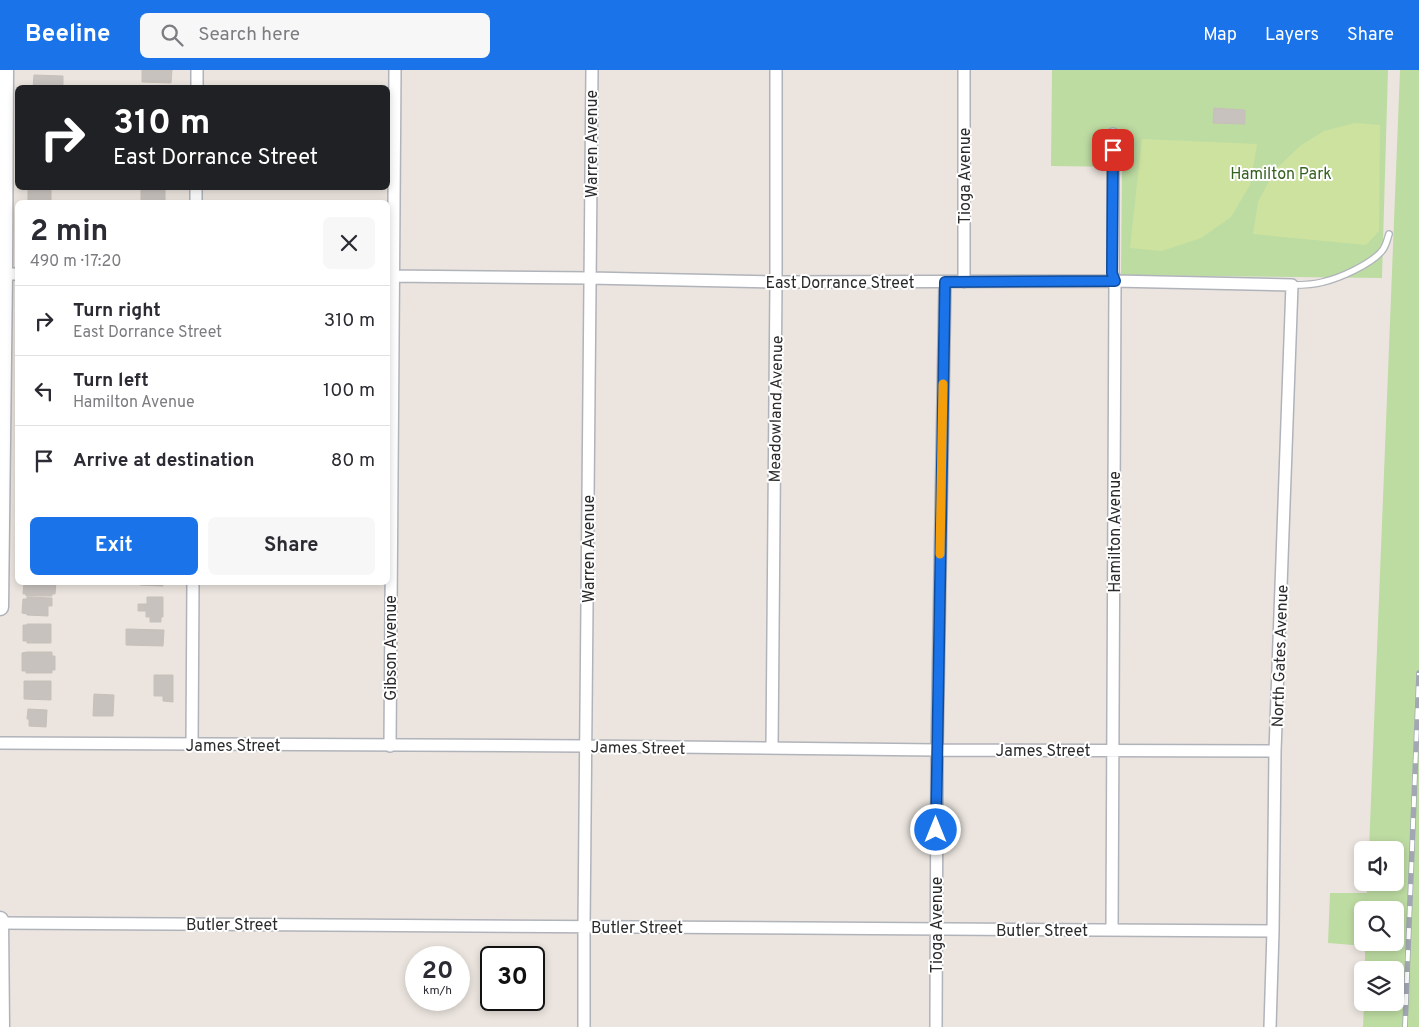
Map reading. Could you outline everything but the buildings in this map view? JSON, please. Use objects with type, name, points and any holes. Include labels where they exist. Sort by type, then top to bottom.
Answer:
[{"type":"main road","points":[[0,608],[7,274],[5,70]]},
{"type":"main road","points":[[0,922],[1,1027]]},
{"type":"street","points":[[197,70],[197,85]]},
{"type":"street","name":"Gibson Avenue","points":[[390,746],[390,276],[395,70]]},
{"type":"street","name":"Warren Avenue","points":[[584,1027],[592,70]]},
{"type":"street","name":"Meadowland Avenue","points":[[772,748],[776,70]]},
{"type":"street","name":"Tioga Avenue","points":[[964,70],[964,282]]},
{"type":"street","name":"Hamilton Avenue","points":[[1112,930],[1115,281],[1112,273],[1113,134]]},
{"type":"street","name":"East Dorrance Street","points":[[390,276],[776,282],[1115,281],[1292,285]]},
{"type":"street","name":"Tioga Avenue","points":[[936,1027],[937,750],[945,282]]},
{"type":"street","name":"North Gates Avenue","points":[[1270,1027],[1276,751],[1292,285]]},
{"type":"street","points":[[192,744],[193,585]]},
{"type":"street","name":"James Street","points":[[0,743],[1276,751]]},
{"type":"street","name":"Butler Street","points":[[0,922],[1273,931]]},
{"type":"lane","points":[[1292,285],[1322,283],[1345,275],[1382,252],[1389,234]]},
{"type":"green space","name":"Hamilton Park","points":[[1052,70],[1388,70],[1382,278],[1121,275],[1122,167],[1051,166]]},
{"type":"green space","points":[[1400,70],[1419,70],[1419,1027],[1363,1027],[1364,1011],[1404,1011],[1404,961],[1365,961],[1365,951],[1404,951],[1404,901],[1354,901],[1354,945],[1328,943],[1330,893],[1367,893],[1367,891],[1404,891],[1404,841],[1369,841]]},
{"type":"green space","points":[[1355,123],[1380,125],[1379,231],[1366,245],[1253,234],[1258,202],[1275,170],[1300,146],[1324,131]]},
{"type":"green space","points":[[1142,139],[1257,144],[1250,185],[1231,217],[1201,238],[1162,251],[1130,248]]},
{"type":"railway","points":[[1405,1027],[1419,673]]},
{"type":"slow traffic","points":[[940,554],[943,384]]},
{"type":"route","points":[[936,830],[945,282],[1115,281],[1112,273],[1113,150]]}]
